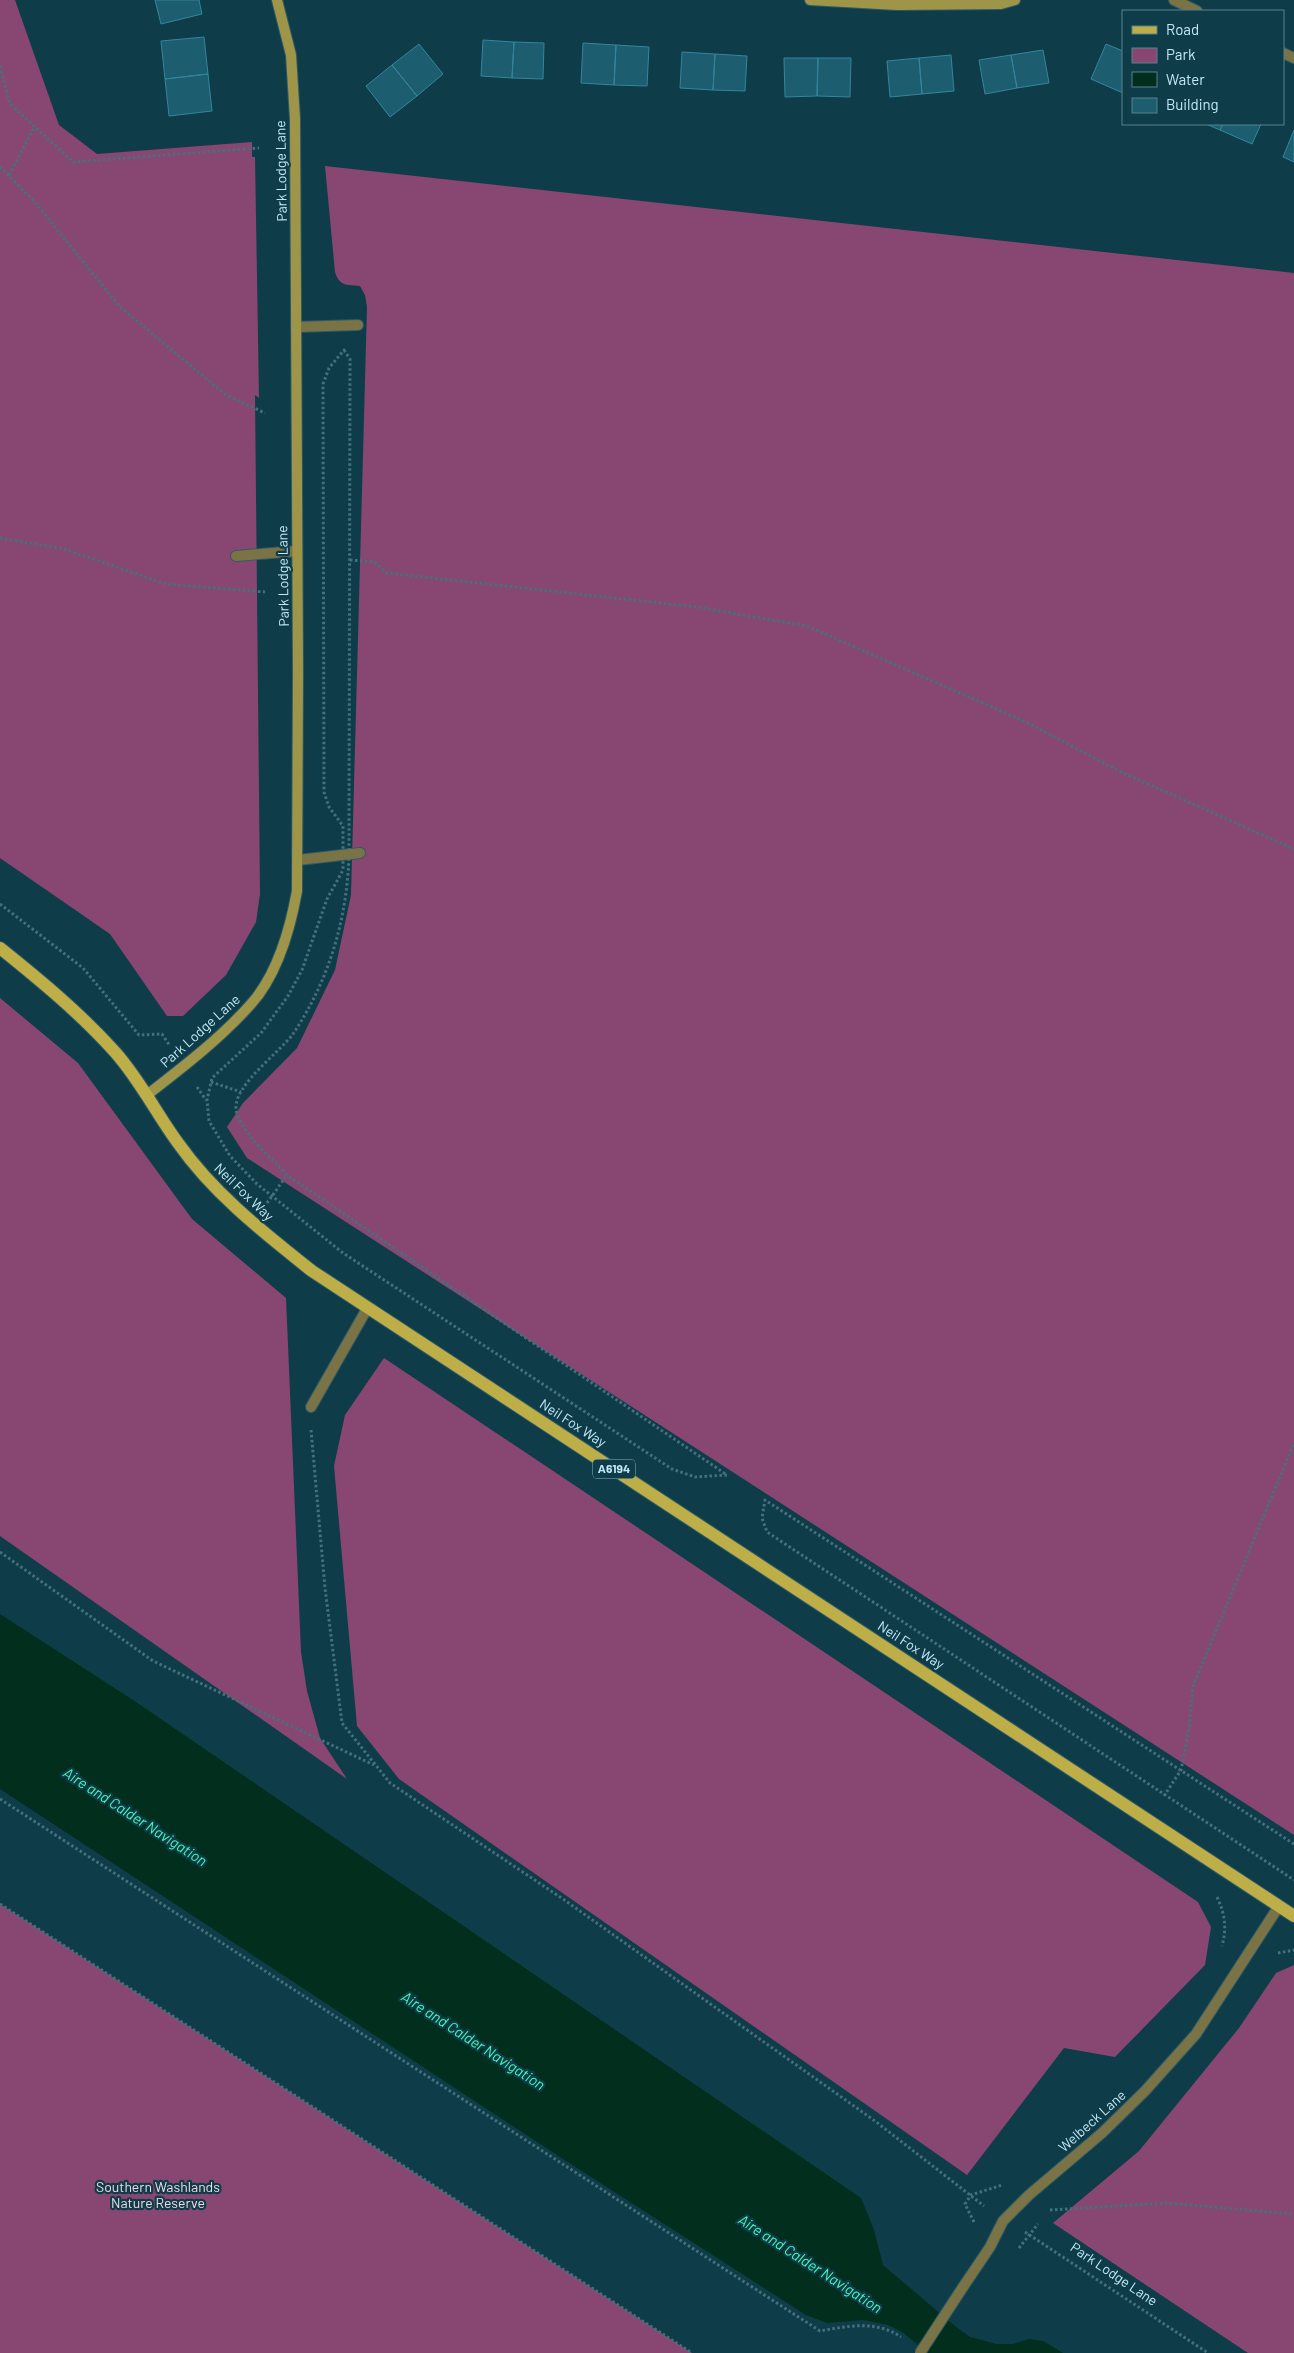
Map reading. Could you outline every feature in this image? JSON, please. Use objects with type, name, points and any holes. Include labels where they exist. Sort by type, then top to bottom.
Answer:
[{"type":"main road","name":"Neil Fox Way","points":[[0,948],[116,1052],[178,1143],[242,1215],[312,1271],[1151,1820],[1294,1916]]},
{"type":"street","name":"Park Lodge Lane","points":[[147,1095],[218,1036],[252,1003],[264,985],[283,948],[292,919],[297,891],[295,119],[291,55],[277,0]]},
{"type":"street","points":[[810,0],[897,5],[1001,4],[1015,0]]},
{"type":"street","points":[[1174,0],[1195,10]]},
{"type":"street","points":[[296,327],[358,325]]},
{"type":"street","points":[[236,556],[297,551]]},
{"type":"street","points":[[298,860],[360,853]]},
{"type":"street","points":[[311,1406],[368,1307]]},
{"type":"street","name":"Welbeck Lane","points":[[920,2353],[990,2247],[1003,2221],[1029,2195],[1102,2133],[1164,2072],[1196,2034],[1280,1906]]},
{"type":"path","points":[[0,66],[10,104],[73,162],[259,148]]},
{"type":"path","points":[[9,175],[35,126]]},
{"type":"path","points":[[0,166],[33,200],[120,306],[226,395],[265,413]]},
{"type":"path","points":[[218,1071],[210,1082],[207,1100],[209,1121],[230,1156],[271,1197],[360,1266],[672,1469],[695,1477],[727,1475],[287,1175],[238,1120],[236,1107],[241,1092],[291,1037],[322,984],[331,962],[345,908],[349,854],[350,359],[344,350]]},
{"type":"path","points":[[0,538],[64,549],[166,584],[265,592]]},
{"type":"path","points":[[350,560],[375,562],[386,573],[697,607],[807,626],[1026,722],[1119,771],[1294,849]]},
{"type":"path","points":[[0,904],[83,968],[139,1035],[162,1034]]},
{"type":"path","points":[[210,1082],[241,1092]]},
{"type":"path","points":[[271,1197],[287,1175]]},
{"type":"path","points":[[311,1406],[311,1444],[325,1588],[342,1722],[390,1783],[563,1899],[875,2120],[971,2195],[1006,2184]]},
{"type":"path","points":[[1151,1820],[1164,1795],[1181,1770],[1190,1729],[1193,1686],[1294,1443]]},
{"type":"path","points":[[1294,1844],[765,1500],[762,1518],[767,1532],[1294,1880]]},
{"type":"path","points":[[0,1552],[153,1661],[376,1766]]},
{"type":"path","points":[[0,1799],[820,2331],[857,2324],[893,2332],[908,2342]]},
{"type":"path","points":[[1217,1895],[1224,1911],[1226,1926],[1219,1954]]},
{"type":"path","points":[[0,1904],[692,2353]]},
{"type":"path","points":[[1048,2210],[1166,2203],[1294,2214]]},
{"type":"path","name":"Park Lodge Lane","points":[[1003,2221],[1029,2234],[1208,2353]]},
{"type":"green space","points":[[0,0],[15,0],[59,125],[97,154],[252,142],[252,157],[255,157],[259,398],[255,395],[260,894],[256,922],[226,975],[183,1016],[167,1016],[110,934],[0,858]]},
{"type":"green space","points":[[325,166],[1294,273],[1294,1835],[247,1158],[227,1127],[243,1103],[297,1048],[335,970],[351,895],[367,307],[365,295],[360,286],[347,285],[341,282],[335,272]]},
{"type":"green space","points":[[0,998],[78,1063],[192,1219],[286,1298],[301,1652],[307,1691],[320,1738],[347,1779],[0,1536]]},
{"type":"green space","points":[[384,1358],[1198,1902],[1211,1927],[1205,1965],[1115,2057],[1064,2048],[967,2175],[399,1779],[357,1726],[334,1466],[345,1415]]},
{"type":"green space","name":"Southern Washlands Nature Reserve","points":[[0,1904],[692,2353],[0,2353]]},
{"type":"green space","points":[[1294,1965],[1294,2353],[1248,2353],[1053,2223],[1139,2151],[1239,2028],[1276,1973]]},
{"type":"water","name":"Aire and Calder Navigation","points":[[0,1614],[136,1702],[861,2198],[874,2230],[883,2265],[970,2337],[996,2344],[1013,2344],[1029,2339],[1043,2341],[1063,2353],[928,2353],[902,2332],[888,2325],[863,2320],[827,2323],[806,2315],[560,2157],[0,1789]]},
{"type":"building","points":[[155,0],[199,0],[202,14],[161,24]]},
{"type":"building","points":[[204,37],[208,74],[165,79],[161,41]]},
{"type":"building","points":[[483,40],[514,42],[512,78],[481,76]]},
{"type":"building","points":[[514,42],[544,43],[543,79],[512,78]]},
{"type":"building","points":[[583,43],[616,45],[614,85],[581,83]]},
{"type":"building","points":[[419,44],[443,74],[417,96],[392,65]]},
{"type":"building","points":[[1106,44],[1122,51],[1122,93],[1091,79]]},
{"type":"building","points":[[616,45],[649,47],[647,86],[614,85]]},
{"type":"building","points":[[1043,50],[1049,83],[1017,88],[1011,55]]},
{"type":"building","points":[[682,52],[715,54],[713,90],[680,88]]},
{"type":"building","points":[[715,54],[747,56],[745,91],[713,90]]},
{"type":"building","points":[[951,55],[954,91],[922,94],[919,58]]},
{"type":"building","points":[[1011,55],[1017,88],[985,94],[979,60]]},
{"type":"building","points":[[784,58],[818,58],[817,96],[785,97]]},
{"type":"building","points":[[818,58],[851,58],[850,97],[817,96]]},
{"type":"building","points":[[919,58],[922,94],[890,97],[887,61]]},
{"type":"building","points":[[392,65],[417,96],[390,117],[366,86]]},
{"type":"building","points":[[208,74],[212,111],[169,116],[165,79]]},
{"type":"building","points":[[1208,125],[1222,125],[1220,130]]},
{"type":"building","points":[[1222,125],[1261,125],[1252,144],[1220,130]]},
{"type":"building","points":[[1294,130],[1294,162],[1283,157]]}]
